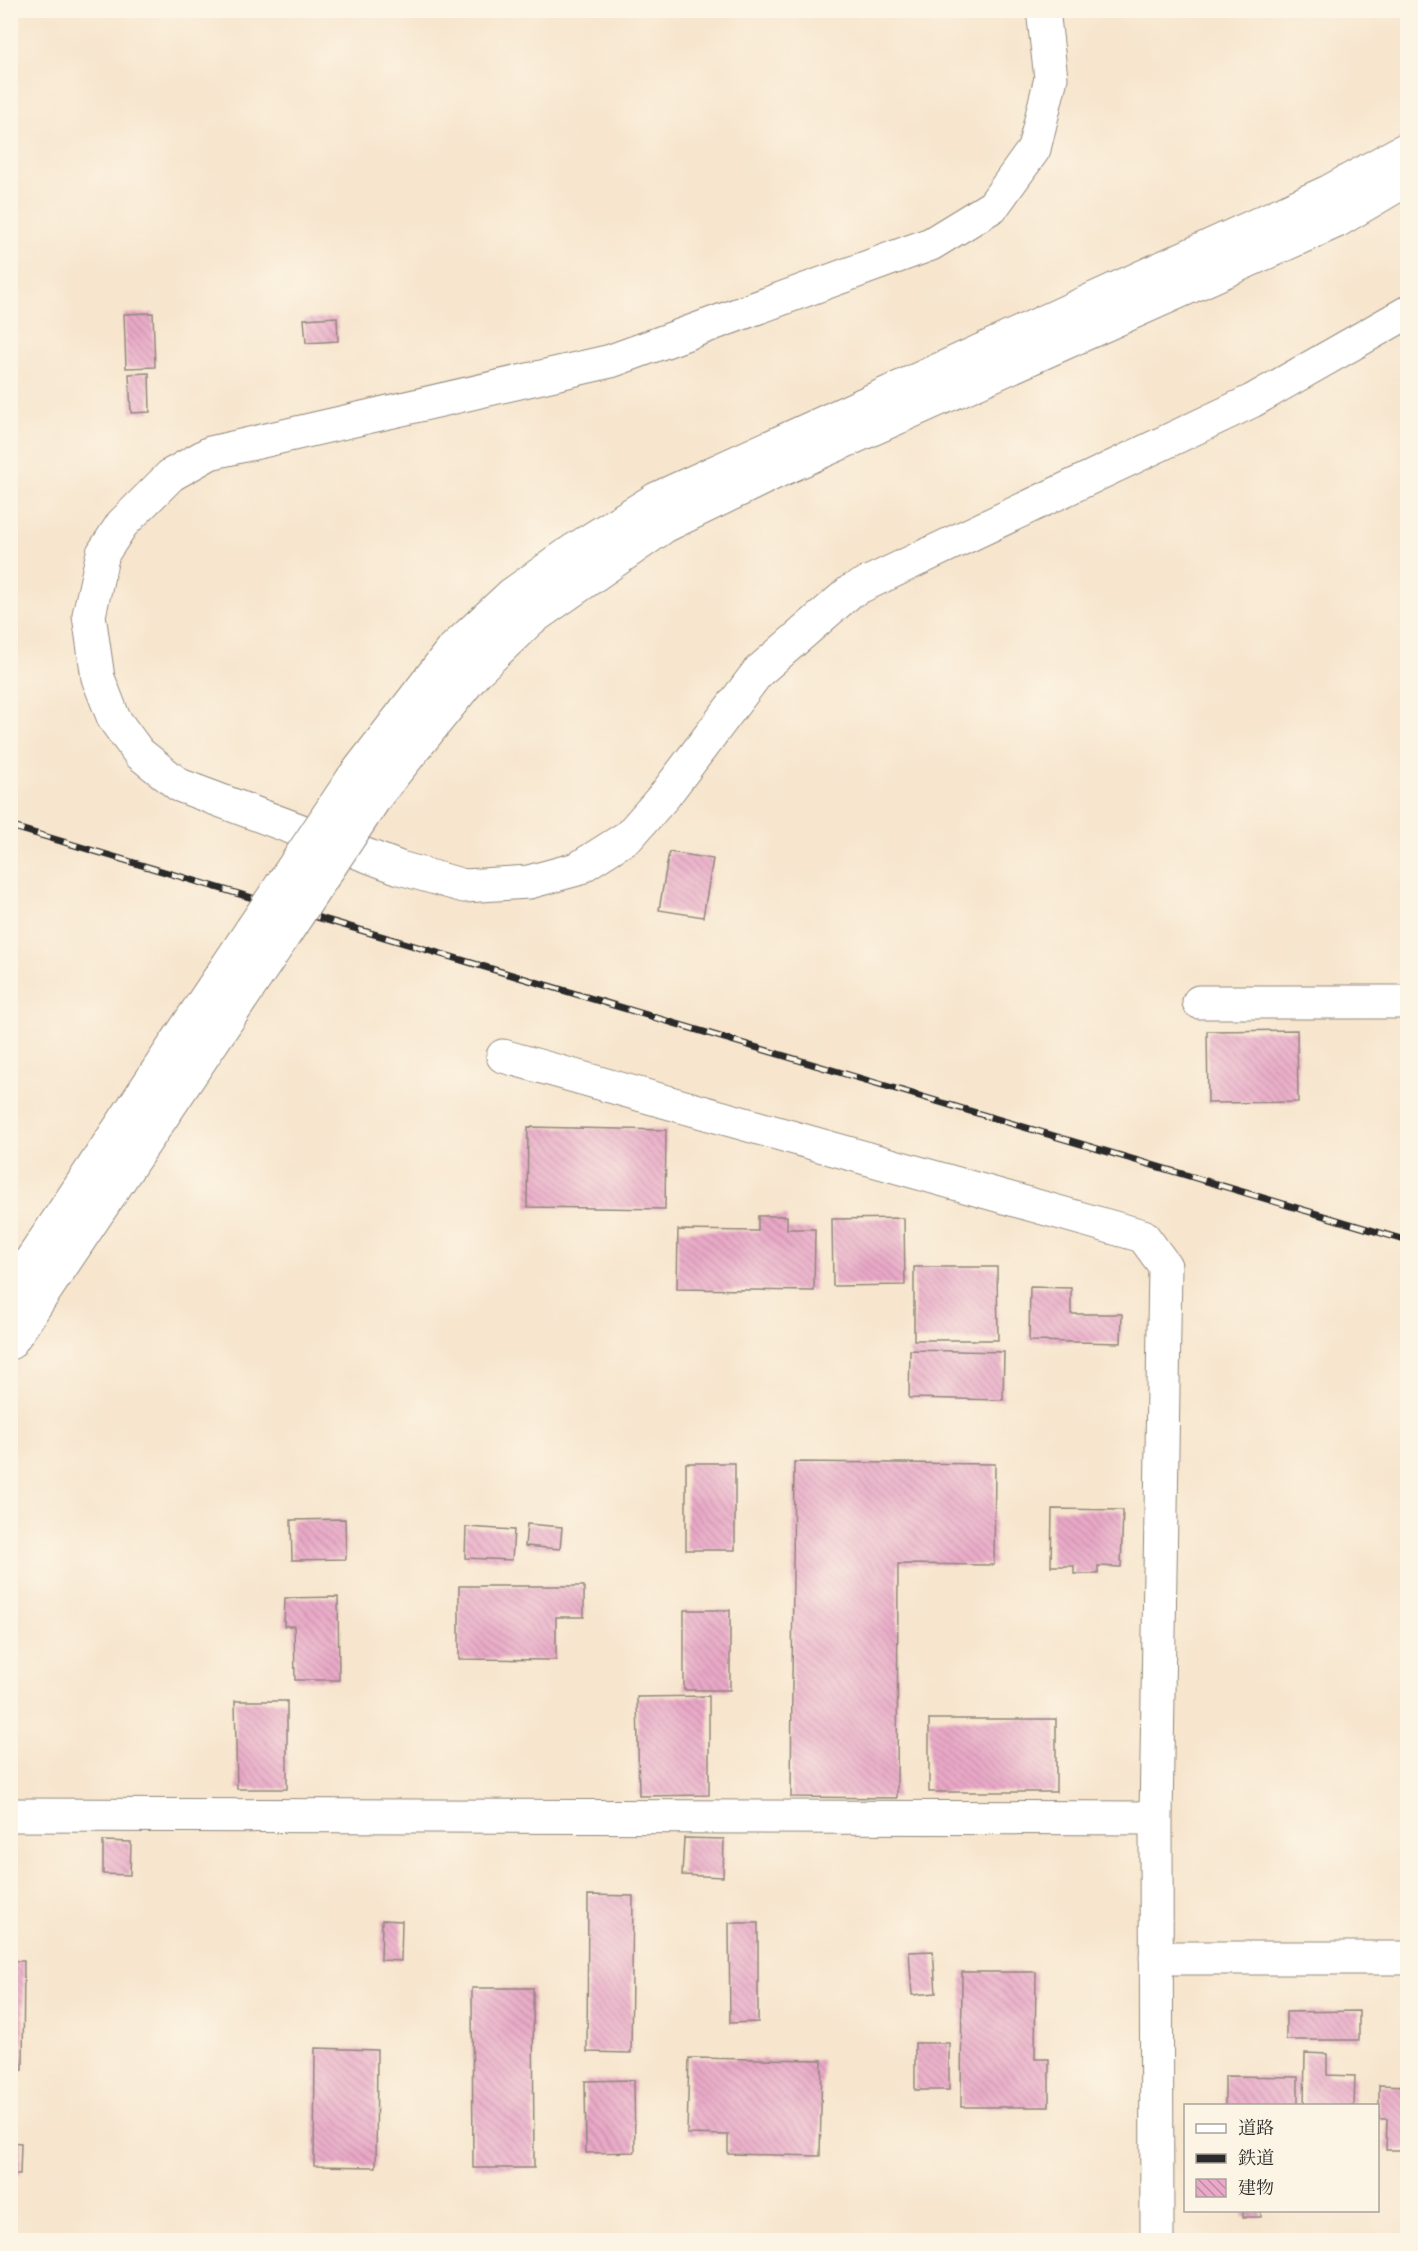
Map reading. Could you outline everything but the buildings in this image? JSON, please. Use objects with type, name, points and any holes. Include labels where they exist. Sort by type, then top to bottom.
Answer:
[{"type":"main road","points":[[1043,10],[1051,78],[1034,148],[993,206],[931,244],[611,361],[210,453],[171,475],[122,524],[103,553],[89,615],[98,678],[114,719],[139,753],[179,785],[400,868],[464,886],[529,882],[578,869],[629,836],[664,795],[758,672],[851,591],[1252,401],[1407,312]]},
{"type":"main road","points":[[10,1343],[267,934],[451,651],[511,595],[574,550],[656,499],[1328,192],[1407,148]]},
{"type":"main road","points":[[365,786],[530,620],[665,525],[776,472],[1337,221],[1407,179]]},
{"type":"main road","points":[[10,1292],[267,934]]},
{"type":"main road","points":[[1199,1002],[1407,1002]]},
{"type":"main road","points":[[503,1056],[1143,1236],[1165,1266],[1156,1818],[1157,2241]]},
{"type":"main road","points":[[10,1815],[1156,1818]]},
{"type":"main road","points":[[1156,1958],[1407,1958]]},
{"type":"railway","points":[[10,826],[1408,1241]]}]
